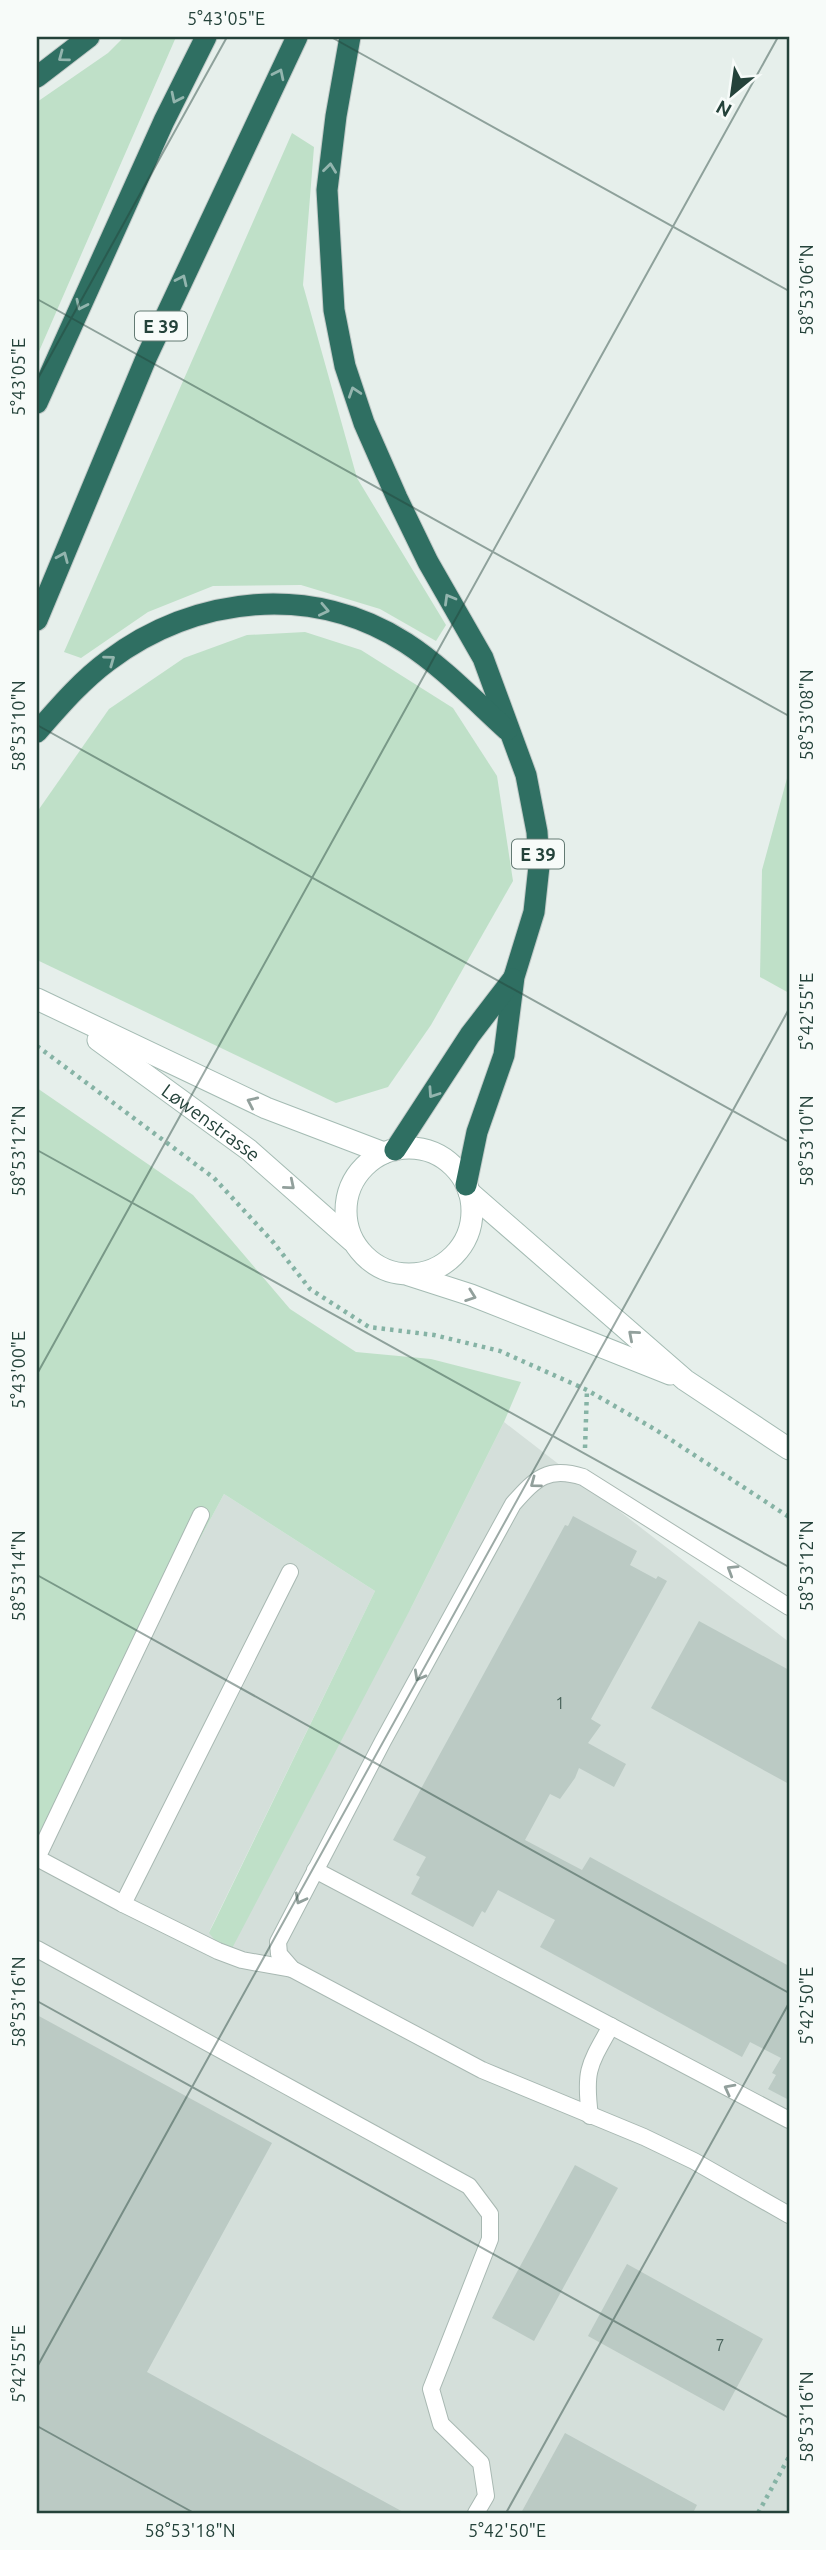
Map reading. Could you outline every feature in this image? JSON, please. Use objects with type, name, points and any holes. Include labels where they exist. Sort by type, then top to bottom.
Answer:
[{"type":"highway","points":[[37,76],[89,37]]},
{"type":"highway","points":[[37,403],[164,121],[206,37]]},
{"type":"highway","name":"E 39","points":[[37,620],[147,356],[297,37]]},
{"type":"highway","name":"E 39","points":[[350,37],[336,116],[327,190],[334,310],[345,366],[364,423],[397,498],[428,562],[483,658],[526,775],[537,831],[539,866],[534,912],[514,978],[504,1055],[477,1132],[468,1189]]},
{"type":"highway","name":"E 39","points":[[37,732],[83,682],[109,660],[165,625],[233,606],[266,603],[304,606],[340,613],[404,642],[427,658],[509,731]]},
{"type":"highway","name":"E 39","points":[[390,1151],[470,1035],[514,978]]},
{"type":"main road","name":"Løwenstrasse","points":[[37,999],[266,1108],[390,1151]]},
{"type":"main road","name":"Løwenstrasse","points":[[60,1012],[249,1150],[354,1244]]},
{"type":"main road","points":[[685,1380],[471,1295],[376,1266],[354,1244],[348,1227],[346,1209],[349,1192],[357,1175],[369,1162],[390,1151],[412,1148],[444,1159],[457,1170],[468,1189],[685,1380],[789,1449]]},
{"type":"main road","points":[[406,1275],[426,1273],[444,1264],[459,1250],[469,1233],[472,1213],[468,1189]]},
{"type":"lane","points":[[292,1969],[279,1954],[278,1942],[513,1504],[533,1481],[550,1473],[570,1473],[583,1477],[789,1607]]},
{"type":"lane","points":[[201,1516],[37,1858],[123,1904],[242,1960],[292,1969],[482,2070],[644,2137],[694,2161],[789,2215]]},
{"type":"lane","points":[[123,1904],[290,1572]]},
{"type":"lane","points":[[315,1870],[789,2120]]},
{"type":"lane","points":[[37,1949],[469,2186],[490,2214],[490,2239],[430,2389],[441,2424],[481,2463],[486,2496],[476,2513]]},
{"type":"lane","points":[[590,2116],[586,2084],[590,2062],[611,2026]]},
{"type":"path","points":[[583,1477],[587,1390]]},
{"type":"path","points":[[758,2513],[789,2457]]},
{"type":"shaded area","points":[[504,1422],[789,1642],[789,2513],[37,2513],[37,1842],[224,1494],[375,1591],[209,1932],[412,1606]]},
{"type":"green space","points":[[124,37],[176,37],[37,356],[37,102],[108,53]]},
{"type":"green space","points":[[292,133],[314,147],[303,285],[357,478],[446,625],[436,641],[380,609],[301,585],[213,586],[148,612],[81,658],[64,652]]},
{"type":"green space","points":[[305,632],[361,650],[453,708],[497,776],[513,881],[431,1025],[388,1087],[336,1103],[37,960],[37,812],[109,709],[184,658],[247,635]]},
{"type":"green space","points":[[789,771],[789,993],[760,977],[762,870]]},
{"type":"green space","points":[[37,1088],[193,1195],[290,1309],[356,1352],[431,1359],[521,1382],[504,1422],[412,1606],[228,1956],[209,1933],[375,1591],[224,1494],[37,1842]]},
{"type":"building","points":[[573,1516],[637,1551],[630,1565],[656,1579],[658,1576],[667,1581],[591,1719],[601,1725],[588,1743],[626,1764],[614,1787],[579,1768],[560,1799],[550,1794],[525,1840],[582,1870],[590,1857],[789,1966],[789,2100],[768,2089],[776,2075],[772,2073],[781,2058],[750,2042],[742,2057],[540,1947],[555,1920],[498,1890],[485,1913],[482,1911],[473,1927],[411,1894],[420,1877],[416,1875],[426,1857],[393,1840],[565,1525],[568,1526]]},
{"type":"building","points":[[699,1621],[789,1670],[789,1784],[651,1708]]},
{"type":"building","points":[[37,2015],[272,2143],[147,2372],[405,2513],[37,2513]]},
{"type":"building","points":[[575,2165],[618,2188],[534,2341],[492,2318]]},
{"type":"building","points":[[627,2264],[763,2339],[724,2411],[588,2336]]},
{"type":"building","points":[[565,2433],[697,2505],[693,2513],[521,2513]]}]
